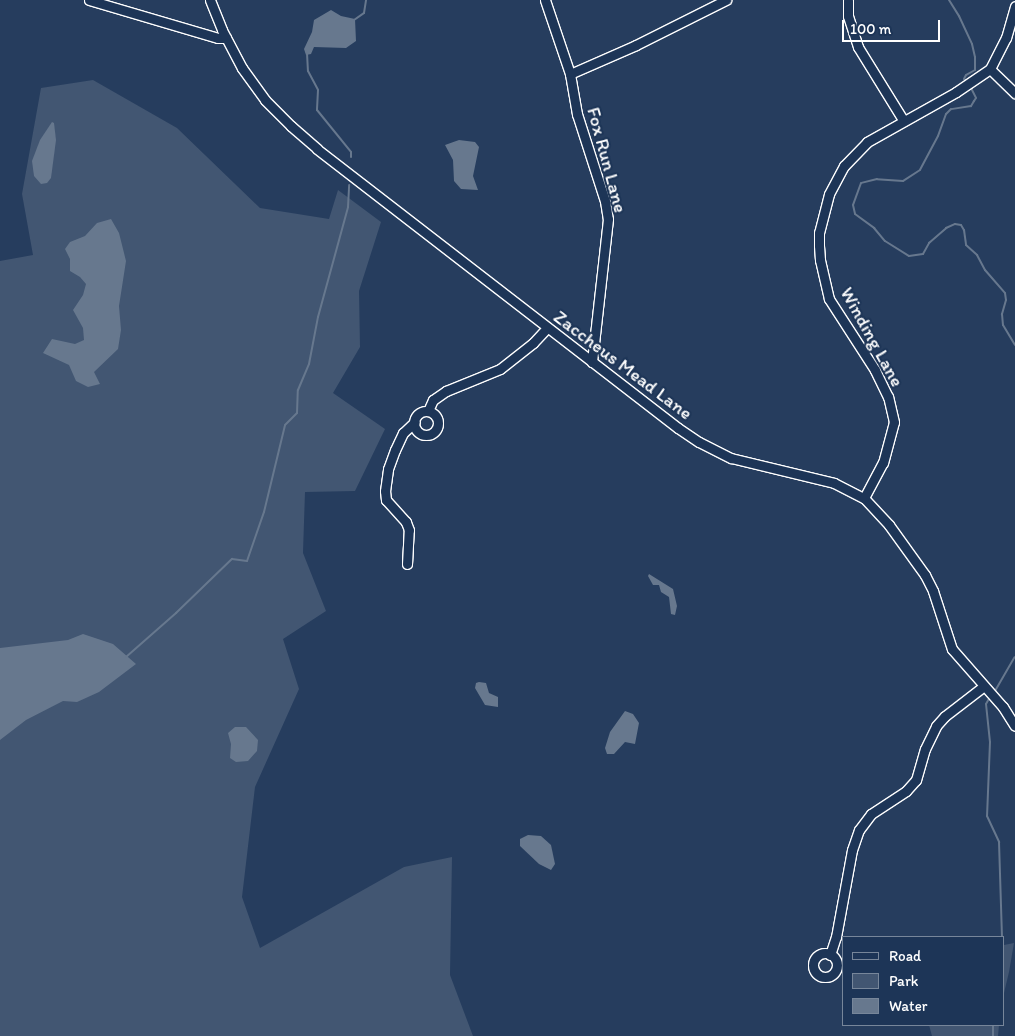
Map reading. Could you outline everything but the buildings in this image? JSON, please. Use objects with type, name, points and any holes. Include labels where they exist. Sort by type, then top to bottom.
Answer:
[{"type":"street","points":[[90,0],[218,38],[226,38]]},
{"type":"street","name":"Zaccheus Mead Lane","points":[[210,0],[226,38],[242,68],[265,100],[291,126],[547,328],[678,428],[714,451],[746,462],[834,483],[864,498],[889,525],[925,575],[933,591],[952,649],[995,698],[1015,726]]},
{"type":"street","name":"Fox Run Lane","points":[[545,0],[570,74],[577,114],[605,201],[608,219],[592,362]]},
{"type":"street","points":[[570,74],[636,45],[726,0]]},
{"type":"street","points":[[848,0],[848,16],[858,47],[903,120]]},
{"type":"street","name":"Winding Lane","points":[[864,498],[888,448],[894,422],[892,410],[875,370],[829,299],[820,260],[819,233],[829,194],[844,166],[867,142],[962,88],[990,69],[1006,38],[1015,6]]},
{"type":"street","points":[[990,69],[1015,94]]},
{"type":"street","points":[[428,411],[433,400],[446,391],[500,369],[533,343],[547,328]]},
{"type":"street","points":[[407,564],[409,530],[406,522],[386,500],[385,491],[388,469],[404,433],[420,412],[428,411],[437,417],[436,430],[432,434],[422,434],[416,429],[414,422]]},
{"type":"street","points":[[830,955],[836,937],[852,850],[859,830],[871,814],[906,791],[916,780],[930,736],[941,720],[986,688]]},
{"type":"green space","points":[[93,80],[177,128],[260,208],[329,219],[338,190],[381,222],[359,291],[360,347],[333,393],[385,429],[355,491],[305,492],[303,553],[326,611],[283,639],[299,689],[255,787],[242,897],[260,948],[404,867],[452,857],[450,975],[473,1036],[0,1036],[0,261],[33,255],[22,194],[41,88]]},
{"type":"green space","points":[[1014,943],[1005,989],[1005,945]]},
{"type":"green space","points":[[929,1026],[999,1026],[998,1036],[932,1036]]},
{"type":"water","points":[[331,10],[341,16],[355,19],[356,41],[346,48],[314,47],[311,54],[306,55],[304,49],[312,32],[314,20]]},
{"type":"water","points":[[52,122],[54,123],[56,140],[51,178],[47,183],[41,184],[34,176],[32,161],[40,140]]},
{"type":"water","points":[[459,140],[475,142],[479,147],[473,176],[478,190],[461,189],[454,181],[453,160],[445,145]]},
{"type":"water","points":[[111,219],[119,233],[126,261],[119,306],[121,330],[118,349],[94,372],[100,384],[88,387],[76,381],[69,365],[43,353],[52,339],[75,344],[84,340],[83,328],[73,310],[83,295],[86,284],[80,277],[70,271],[70,259],[65,249],[70,242],[85,236],[97,223]]},
{"type":"water","points":[[649,574],[673,589],[677,606],[675,615],[671,614],[669,597],[661,592],[659,585],[653,585],[648,576]]},
{"type":"water","points":[[83,634],[113,644],[136,664],[99,692],[77,702],[63,701],[26,720],[0,740],[0,648],[68,640]]},
{"type":"water","points":[[476,683],[486,683],[489,693],[498,697],[498,707],[485,705],[475,688]]},
{"type":"water","points":[[625,711],[633,714],[639,723],[635,744],[625,742],[614,754],[607,754],[605,748],[610,732]]},
{"type":"water","points":[[235,727],[246,727],[258,740],[257,751],[248,761],[236,762],[230,758],[231,744],[228,733]]},
{"type":"water","points":[[528,835],[541,836],[551,845],[555,864],[551,870],[539,864],[520,846],[520,839]]},
{"type":"waterway","points":[[354,20],[364,13],[366,0]]},
{"type":"waterway","points":[[949,0],[972,44],[975,57],[975,70],[966,75],[964,79],[967,82]]},
{"type":"waterway","points":[[307,53],[308,71],[318,90],[317,110],[351,152],[351,157]]},
{"type":"waterway","points":[[970,86],[976,98],[971,106],[951,109],[946,114],[938,136],[920,170],[903,181],[877,179],[861,183],[853,205],[855,214],[874,228],[885,241],[909,256],[923,254],[929,243],[946,228],[955,224],[961,225],[964,230],[966,245],[977,255],[985,270],[1005,293],[1006,300],[1002,314],[1003,325],[1015,345]]},
{"type":"waterway","points":[[126,657],[176,613],[232,559],[247,561],[264,512],[285,425],[297,413],[298,390],[309,364],[318,317],[348,207],[349,185]]},
{"type":"waterway","points":[[995,691],[1015,657]]},
{"type":"waterway","points":[[990,697],[986,704],[990,742],[987,816],[999,842],[1002,936]]},
{"type":"waterway","points":[[993,1026],[993,1036]]}]
